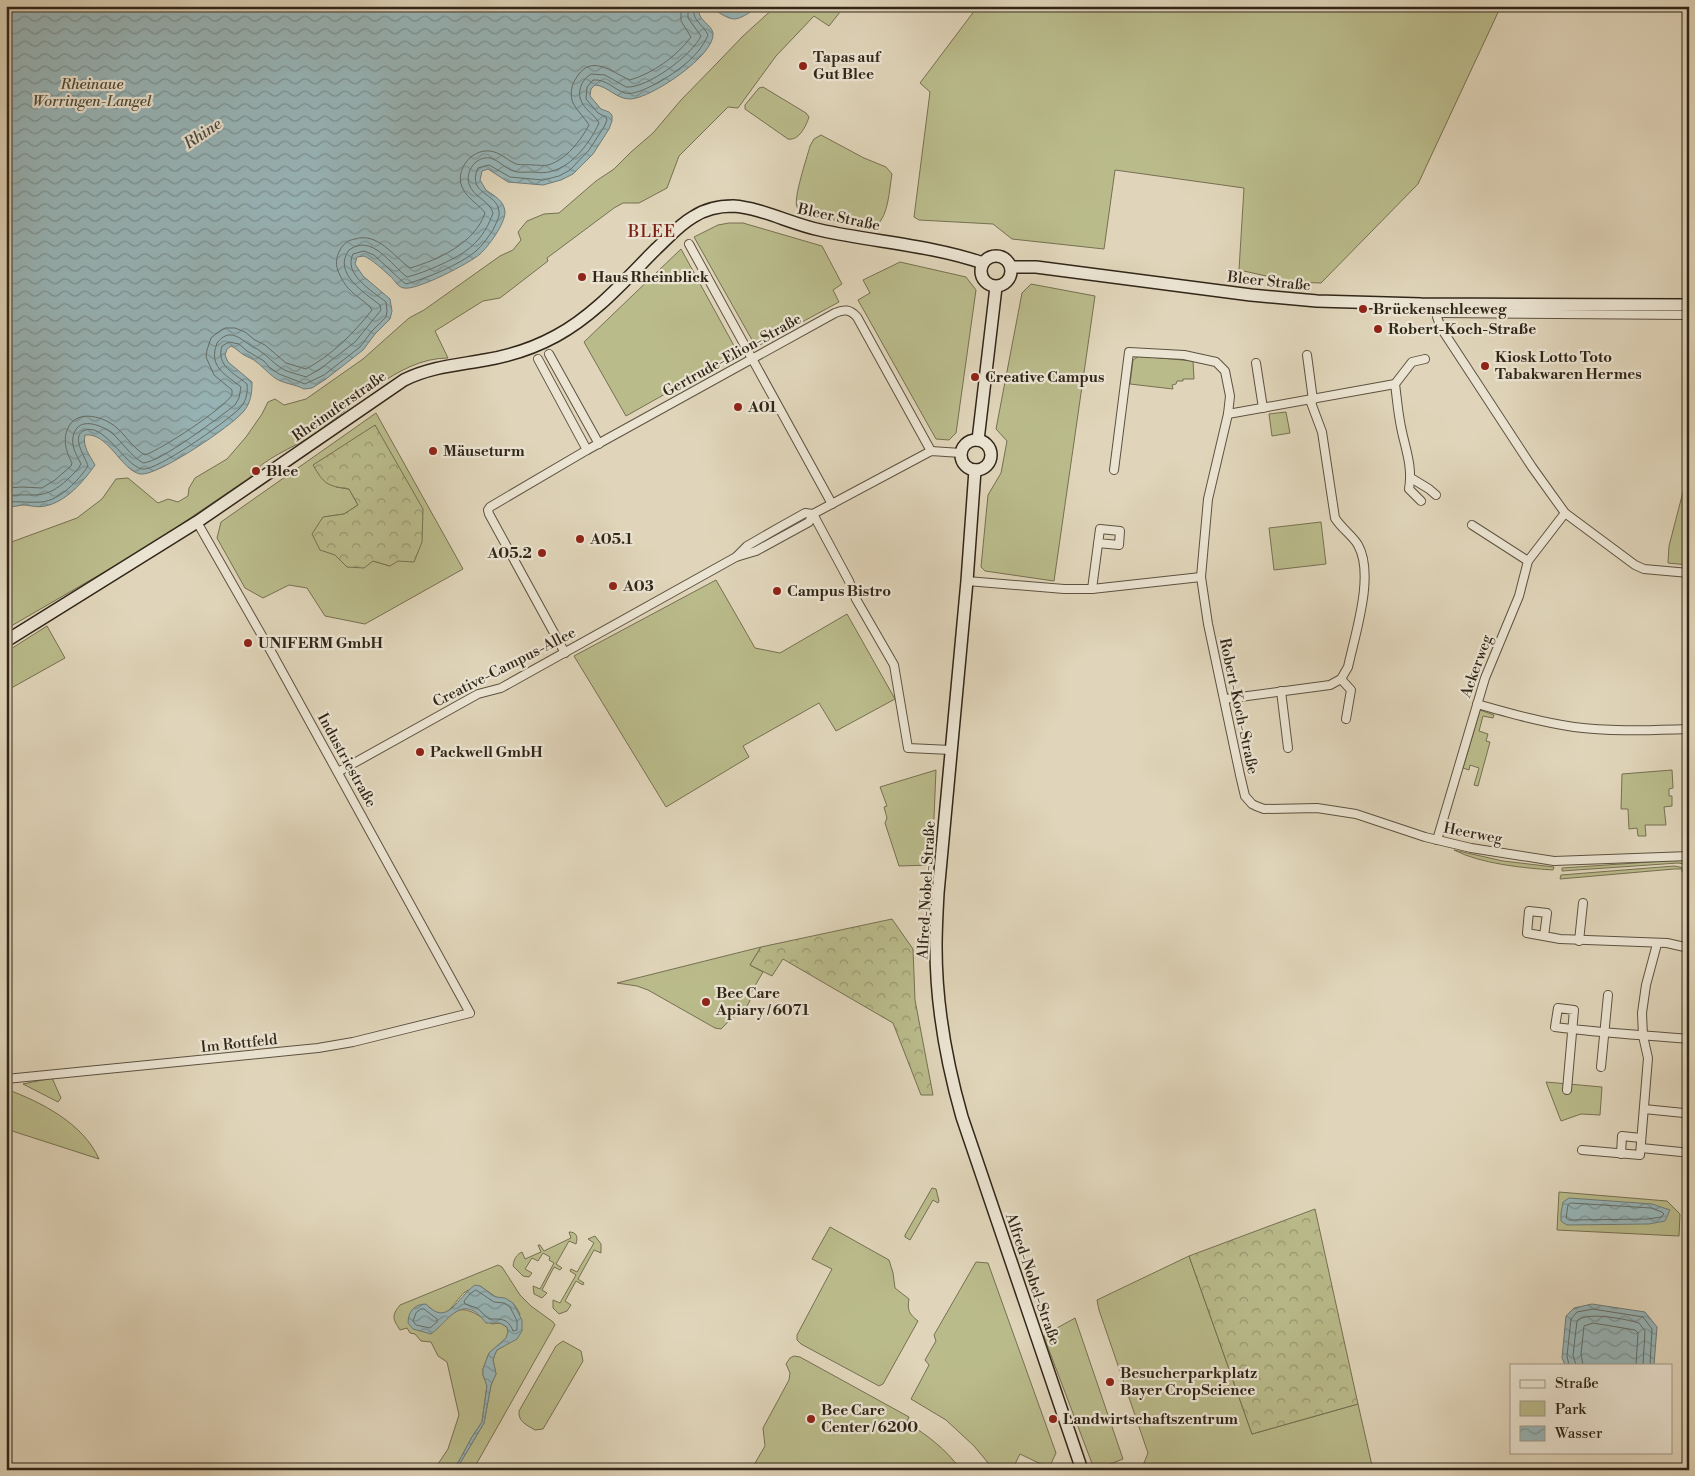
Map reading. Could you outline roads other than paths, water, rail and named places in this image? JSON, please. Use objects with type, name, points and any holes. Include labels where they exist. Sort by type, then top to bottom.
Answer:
[{"type":"street","name":"Bleer Straße","points":[[691,218],[716,207],[742,207],[820,230],[933,250],[984,263]]},
{"type":"street","name":"Rheinuferstraße","points":[[6,641],[197,522],[404,380],[434,368],[485,360],[520,351],[542,344],[564,331],[597,306],[691,218]]},
{"type":"street","points":[[689,244],[832,504]]},
{"type":"street","points":[[999,256],[1006,260],[1011,268],[1009,279],[1004,284],[996,286],[988,284],[983,279],[981,271],[984,263],[992,257],[999,256]]},
{"type":"street","name":"Bleer Straße","points":[[1011,268],[1045,268],[1251,295],[1317,301],[1516,314],[1689,315]]},
{"type":"street","points":[[978,440],[996,286]]},
{"type":"street","name":"Bleer Straße","points":[[1437,309],[1525,305],[1689,305]]},
{"type":"street","points":[[1516,314],[1525,305]]},
{"type":"street","points":[[1437,309],[1440,328],[1532,468],[1565,513],[1635,565],[1644,569],[1689,573]]},
{"type":"street","name":"Gertrude-Elion-Straße","points":[[565,653],[488,510],[493,504],[587,450],[835,312],[848,310],[853,312],[931,452]]},
{"type":"street","name":"Robert-Koch-Straße","points":[[1114,470],[1130,352],[1184,356],[1216,362],[1225,371],[1230,396],[1228,414],[1208,499],[1201,577],[1208,624],[1245,796],[1256,806]]},
{"type":"street","points":[[549,354],[599,444]]},
{"type":"street","points":[[1225,699],[1330,685],[1341,679],[1348,667],[1366,581],[1365,564],[1358,544],[1341,528],[1335,518],[1322,432],[1312,400],[1307,355]]},
{"type":"street","points":[[538,359],[587,450]]},
{"type":"street","points":[[1228,414],[1394,384],[1412,362],[1425,359]]},
{"type":"street","points":[[1256,363],[1263,408]]},
{"type":"street","points":[[1394,384],[1401,427],[1410,459],[1411,478],[1409,488],[1420,501]]},
{"type":"street","points":[[978,440],[986,443],[992,455],[987,466],[975,470],[964,465],[961,453],[965,445],[978,440]]},
{"type":"street","name":"Creative-Campus-Allee","points":[[338,772],[478,694],[501,688],[736,557],[756,551],[809,522],[813,514],[931,452],[961,453]]},
{"type":"street","name":"Alfred-Nobel-Straße","points":[[975,470],[967,581],[938,893],[936,945],[939,1005],[948,1064],[962,1116],[1082,1470]]},
{"type":"street","points":[[1411,478],[1436,495]]},
{"type":"street","name":"Ackerweg","points":[[1437,840],[1484,678],[1520,596],[1528,561],[1565,513]]},
{"type":"street","points":[[813,514],[849,581],[856,599],[894,665],[908,748],[951,750]]},
{"type":"street","name":"Industriestraße","points":[[197,522],[338,772],[470,1013]]},
{"type":"street","points":[[1472,525],[1528,561]]},
{"type":"street","points":[[1092,589],[1098,542]]},
{"type":"street","points":[[967,581],[1064,589],[1092,589],[1201,577]]},
{"type":"street","points":[[1341,679],[1351,690],[1346,718]]},
{"type":"street","points":[[1281,692],[1288,748]]},
{"type":"street","points":[[1477,704],[1535,720],[1575,727],[1613,730],[1689,729]]},
{"type":"street","name":"Heerweg","points":[[1256,806],[1264,808],[1317,808],[1356,814],[1437,840],[1471,848],[1554,860],[1689,856]]},
{"type":"street","points":[[1579,941],[1583,904]]},
{"type":"street","points":[[1544,936],[1579,941],[1667,943],[1689,948]]},
{"type":"street","points":[[1582,1150],[1640,1155],[1648,1058],[1643,1036],[1642,1013],[1646,986],[1657,944]]},
{"type":"street","points":[[1602,1067],[1608,994]]},
{"type":"street","name":"Im Rottfeld","points":[[6,1080],[318,1048],[353,1042],[470,1013]]},
{"type":"street","points":[[1568,1090],[1572,1029],[1689,1040]]},
{"type":"street","points":[[1644,1110],[1684,1113]]},
{"type":"street","points":[[1621,1154],[1622,1136],[1642,1138]]},
{"type":"street","points":[[1641,1148],[1681,1152]]},
{"type":"water","name":"Rhine","points":[[6,6],[759,6],[745,16],[735,19],[712,9],[703,8],[699,11],[701,17],[712,30],[711,42],[704,53],[693,64],[652,92],[630,99],[595,85],[591,89],[590,96],[601,109],[612,115],[612,121],[593,154],[573,174],[561,180],[543,185],[508,182],[488,169],[482,171],[480,180],[486,190],[503,204],[504,217],[496,235],[483,251],[455,270],[420,285],[404,288],[398,285],[371,260],[364,256],[357,257],[355,264],[363,276],[390,299],[392,311],[390,319],[363,350],[326,379],[312,388],[304,389],[282,382],[254,360],[231,346],[227,349],[225,355],[228,362],[252,382],[251,397],[244,411],[211,438],[162,467],[149,473],[140,474],[127,466],[101,439],[85,435],[86,447],[95,465],[67,496],[45,506],[22,505],[6,507]]},
{"type":"water","points":[[1569,1198],[1652,1204],[1670,1210],[1665,1221],[1649,1224],[1567,1225],[1561,1221],[1561,1213],[1563,1202]]},
{"type":"water","points":[[475,1285],[480,1286],[496,1297],[505,1298],[513,1303],[522,1320],[522,1331],[517,1339],[497,1350],[495,1354],[493,1360],[496,1374],[491,1385],[484,1423],[456,1470],[453,1470],[482,1422],[487,1386],[483,1369],[489,1353],[506,1338],[507,1327],[500,1323],[486,1323],[470,1309],[456,1312],[431,1334],[413,1329],[408,1323],[408,1319],[412,1309],[422,1304],[426,1304],[434,1311],[440,1313],[446,1312]]},
{"type":"water","points":[[1592,1304],[1645,1312],[1657,1327],[1654,1364],[1565,1364],[1562,1358],[1566,1316],[1574,1308]]},
{"type":"place","name":"Tapas auf Gut Blee","points":[[803,66]]},
{"type":"place","name":"Haus Rheinblick","points":[[582,277]]},
{"type":"place","name":"Brückenschleeweg","points":[[1363,309]]},
{"type":"place","name":"Robert-Koch-Straße","points":[[1378,329]]},
{"type":"place","name":"Kiosk Lotto Toto Tabakwaren Hermes","points":[[1485,366]]},
{"type":"place","name":"Creative Campus","points":[[975,377]]},
{"type":"place","name":"A01","points":[[738,407]]},
{"type":"place","name":"Mäuseturm","points":[[433,451]]},
{"type":"place","name":"Blee","points":[[256,471]]},
{"type":"place","name":"A05.1","points":[[580,539]]},
{"type":"place","name":"A05.2","points":[[542,553]]},
{"type":"place","name":"A03","points":[[613,586]]},
{"type":"place","name":"Campus Bistro","points":[[777,591]]},
{"type":"place","name":"UNIFERM GmbH","points":[[248,643]]},
{"type":"place","name":"Packwell GmbH","points":[[420,752]]},
{"type":"place","name":"Bee Care Apiary / 6071","points":[[706,1002]]},
{"type":"place","name":"Besucherparkplatz Bayer CropScience","points":[[1110,1382]]},
{"type":"place","name":"Bee Care Center / 6200","points":[[811,1419]]},
{"type":"place","name":"Landwirtschaftszentrum","points":[[1053,1419]]},
{"type":"district","name":"BLEE","points":[[652,231]]},
{"type":"park label","name":"Rheinaue Worringen-Langel","points":[[92,92]]}]
